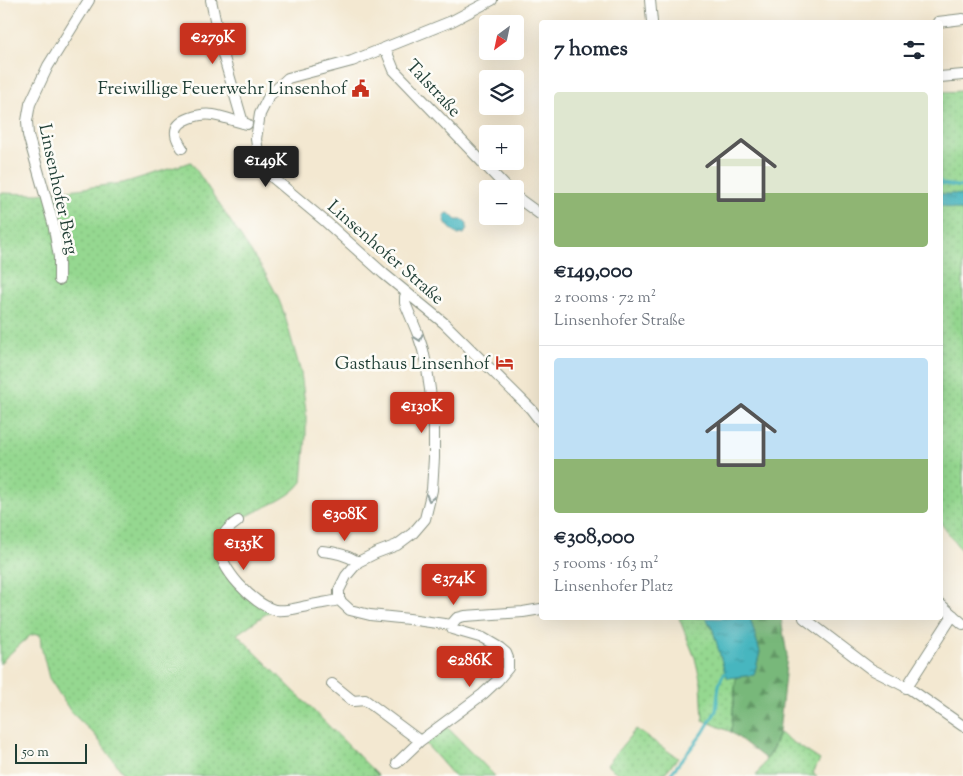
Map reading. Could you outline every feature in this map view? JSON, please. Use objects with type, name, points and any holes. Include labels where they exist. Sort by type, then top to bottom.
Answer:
[{"type":"street","name":"Linsenhofer Berg","points":[[59,280],[59,257],[54,223],[28,135],[27,120],[30,104],[48,66],[89,0]]},
{"type":"street","points":[[211,0],[220,44],[243,123]]},
{"type":"street","name":"Linsenhofer Straße","points":[[492,0],[452,22],[352,61],[288,78],[268,96],[260,114],[256,139],[258,152],[272,176],[384,274],[444,323],[531,409],[539,419]]},
{"type":"street","points":[[650,0],[652,20]]},
{"type":"street","points":[[943,21],[963,19]]},
{"type":"street","name":"Talstraße","points":[[385,48],[394,70],[499,180]]},
{"type":"street","points":[[943,77],[963,75]]},
{"type":"street","points":[[182,148],[176,134],[177,127],[183,121],[197,115],[212,114],[257,127]]},
{"type":"street","points":[[524,203],[539,214]]},
{"type":"street","points":[[397,763],[420,741],[483,694],[508,668],[506,653],[483,638],[452,629],[451,626],[370,615],[350,610],[339,600],[339,590],[346,576],[358,562],[397,545],[413,533],[424,519],[432,490],[434,417],[423,350],[405,303],[404,297],[407,293]]},
{"type":"street","points":[[238,521],[223,534],[220,545],[221,555],[236,580],[259,603],[272,609],[289,610],[339,600]]},
{"type":"street","points":[[322,551],[343,554],[358,562]]},
{"type":"street","points":[[943,607],[963,624]]},
{"type":"street","points":[[451,626],[457,618],[465,616],[539,609]]},
{"type":"street","points":[[906,688],[953,615]]},
{"type":"street","points":[[807,620],[871,670],[906,688],[963,726]]},
{"type":"street","points":[[332,684],[352,701],[365,700],[420,741]]},
{"type":"green space","points":[[963,91],[963,553],[943,526],[943,92]]},
{"type":"green space","points":[[191,162],[265,273],[277,295],[301,373],[306,411],[302,482],[289,495],[239,521],[220,545],[235,580],[273,609],[237,634],[379,776],[125,776],[95,735],[71,712],[49,678],[40,634],[31,635],[0,664],[0,193],[38,194],[123,183]]},
{"type":"green space","points":[[680,620],[707,620],[713,630],[728,678],[736,677],[731,732],[703,720],[701,683],[695,658]]},
{"type":"green space","points":[[751,620],[781,620],[787,655],[779,733],[766,759],[731,732],[736,677],[754,675],[760,652]]},
{"type":"green space","points":[[447,727],[495,776],[454,776],[426,744]]},
{"type":"green space","points":[[636,729],[678,758],[662,776],[622,776],[606,765]]},
{"type":"green space","points":[[779,733],[820,760],[813,773],[817,776],[756,776],[773,748]]},
{"type":"water","points":[[943,194],[963,196],[963,211],[943,206]]},
{"type":"water","points":[[449,213],[456,220],[464,220],[467,223],[467,229],[464,234],[458,235],[448,226],[444,217],[445,214]]},
{"type":"water","points":[[707,620],[751,620],[760,652],[754,675],[728,678],[713,630]]},
{"type":"waterway","points":[[943,184],[963,187]]},
{"type":"waterway","points":[[669,776],[703,733],[716,711],[719,685],[725,673]]},
{"type":"place","name":"Freiwillige Feuerwehr Linsenhof","points":[[361,88]]},
{"type":"place","name":"Gasthaus Linsenhof","points":[[504,363]]}]
